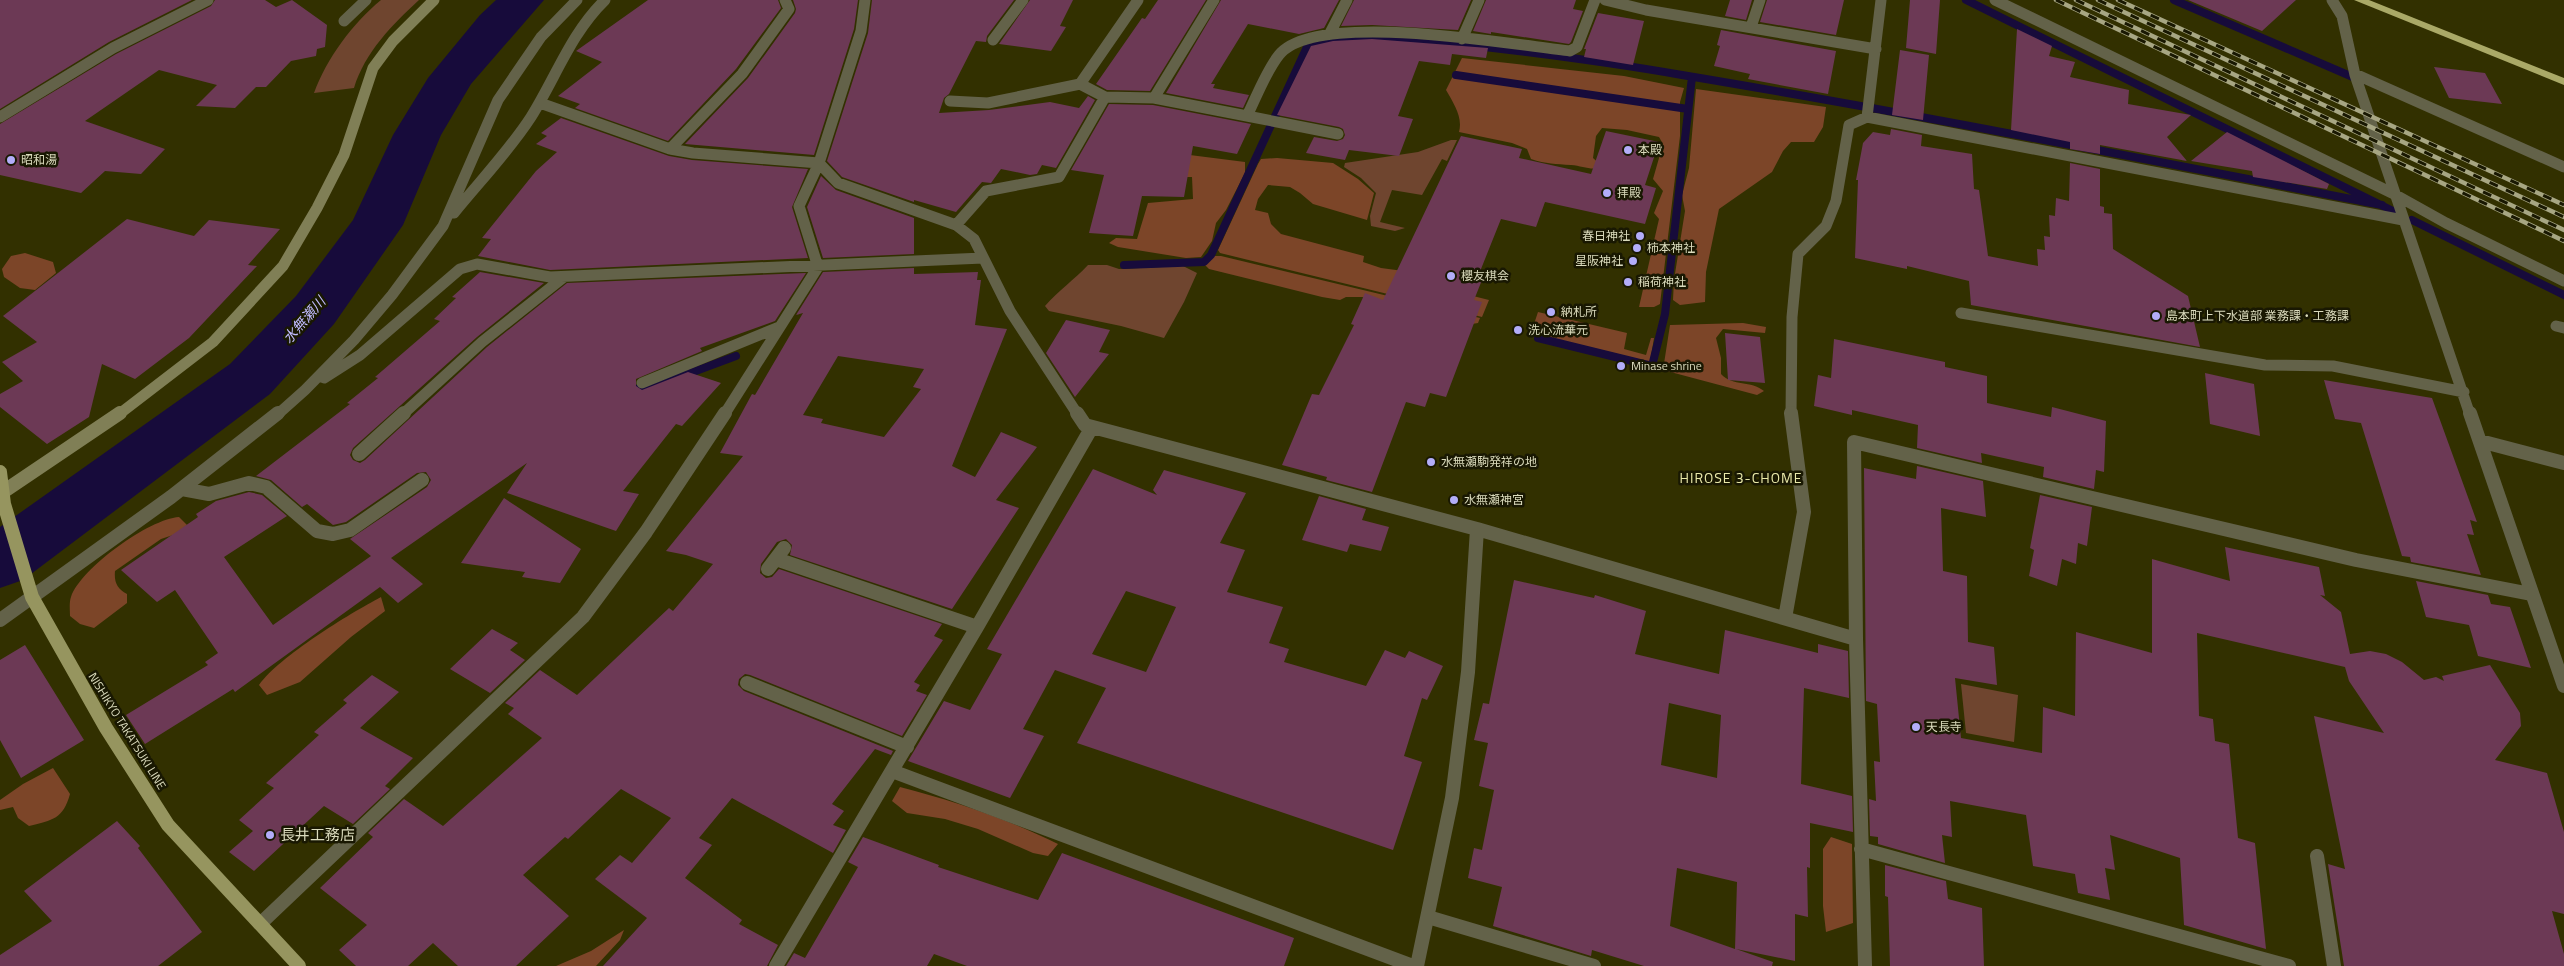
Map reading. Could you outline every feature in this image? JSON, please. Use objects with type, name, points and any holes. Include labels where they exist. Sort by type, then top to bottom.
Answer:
[{"type":"highway","points":[[2359,0],[2564,82]]},
{"type":"main road","name":"NISHIKYO TAKATSUKI LINE","points":[[0,472],[1,493],[31,593],[106,728],[168,825],[299,966]]},
{"type":"street","points":[[0,117],[113,48],[208,0]]},
{"type":"street","points":[[344,21],[366,0]]},
{"type":"street","points":[[1,493],[124,411],[213,342],[283,266],[317,208],[344,155],[373,68],[393,42],[434,0]]},
{"type":"street","points":[[443,226],[498,100],[541,37],[577,0]]},
{"type":"street","points":[[0,620],[31,593],[182,489],[257,432],[305,390],[354,340],[392,295],[443,226],[520,134],[540,103],[569,44],[584,20],[605,0]]},
{"type":"street","points":[[670,149],[742,74],[789,10],[785,0]]},
{"type":"street","points":[[818,267],[799,206],[819,163],[861,31],[865,0]]},
{"type":"street","points":[[993,40],[1023,0]]},
{"type":"street","points":[[1080,84],[1138,0]]},
{"type":"street","points":[[1154,98],[1214,0]]},
{"type":"street","points":[[1330,33],[1347,0]]},
{"type":"street","points":[[1462,39],[1479,0]]},
{"type":"street","points":[[1247,116],[1279,54],[1298,42],[1330,33],[1371,31],[1570,51],[1577,47],[1595,0]]},
{"type":"street","points":[[1605,0],[1876,49]]},
{"type":"street","points":[[1751,27],[1760,0]]},
{"type":"street","points":[[1867,117],[1881,0]]},
{"type":"street","points":[[1996,0],[2394,194],[2446,223],[2564,281]]},
{"type":"street","points":[[2332,0],[2342,16],[2356,78],[2394,194],[2564,686]]},
{"type":"street","points":[[2356,78],[2564,167]]},
{"type":"street","points":[[950,101],[988,103],[1080,84],[1106,97],[1154,98],[1338,134]]},
{"type":"street","points":[[956,225],[986,191],[1059,177],[1106,97]]},
{"type":"street","points":[[540,103],[670,149],[693,153],[819,163],[838,183],[956,225],[974,239],[1016,320],[1085,425],[1477,529],[1856,639]]},
{"type":"street","points":[[1785,618],[1804,512],[1791,417],[1792,318],[1798,254],[1826,226],[1836,201],[1849,125],[1867,117],[2403,220]]},
{"type":"street","points":[[305,390],[360,355],[460,269],[477,264],[550,277],[564,277],[818,267],[983,258]]},
{"type":"street","points":[[260,924],[583,617],[620,570],[666,504],[818,267]]},
{"type":"street","points":[[359,454],[482,342],[564,277]]},
{"type":"street","points":[[1961,313],[2265,365],[2333,366],[2464,392]]},
{"type":"street","points":[[642,383],[779,327]]},
{"type":"street","points":[[776,966],[977,628],[1092,427]]},
{"type":"street","points":[[2480,441],[2564,463]]},
{"type":"street","points":[[1865,966],[1856,639],[1854,442],[2356,560],[2531,594]]},
{"type":"street","points":[[182,489],[209,494],[249,483],[266,486],[317,531],[332,534],[350,530],[422,480]]},
{"type":"street","points":[[892,771],[1415,966],[1428,917],[1454,788],[1468,672],[1477,529]]},
{"type":"street","points":[[784,548],[772,564],[977,628]]},
{"type":"street","points":[[747,683],[907,747]]},
{"type":"street","points":[[1861,849],[2289,966]]},
{"type":"street","points":[[2317,856],[2334,966]]},
{"type":"street","points":[[1428,917],[1594,966]]},
{"type":"shaded area","points":[[381,0],[419,0],[380,40],[365,63],[354,88],[314,93],[326,67],[342,42],[370,9]]},
{"type":"shaded area","points":[[1462,58],[1624,76],[1684,88],[1680,102],[1680,136],[1660,304],[1654,307],[1639,307],[1659,219],[1654,213],[1663,191],[1653,179],[1663,144],[1659,137],[1627,130],[1602,128],[1596,136],[1593,158],[1603,167],[1595,169],[1536,161],[1531,159],[1527,149],[1512,143],[1459,132],[1459,116],[1446,90]]},
{"type":"shaded area","points":[[1696,89],[1826,107],[1823,127],[1814,142],[1791,142],[1783,151],[1772,172],[1719,209],[1706,272],[1705,302],[1680,305],[1673,300],[1674,280],[1685,211],[1682,195],[1689,168]]},
{"type":"shaded area","points":[[1451,140],[1457,140],[1447,161],[1442,159],[1422,195],[1392,190],[1380,222],[1405,228],[1395,231],[1371,226],[1370,216],[1376,193],[1361,178],[1344,167],[1345,163],[1418,152]]},
{"type":"shaded area","points":[[1182,154],[1245,162],[1245,173],[1226,210],[1216,223],[1212,241],[1201,257],[1186,258],[1118,247],[1109,243],[1116,238],[1137,239],[1148,203],[1193,199],[1192,177],[1174,177]]},
{"type":"shaded area","points":[[1277,158],[1333,163],[1358,179],[1374,193],[1367,220],[1313,204],[1290,187],[1268,185],[1258,199],[1255,210],[1268,213],[1271,224],[1281,234],[1364,256],[1363,262],[1381,268],[1411,272],[1461,293],[1489,300],[1482,317],[1220,253],[1218,250],[1261,159]]},
{"type":"shaded area","points":[[25,253],[53,262],[56,273],[35,290],[20,288],[4,277],[2,269],[11,256]]},
{"type":"shaded area","points":[[1214,256],[1221,256],[1480,318],[1478,323],[1472,324],[1362,297],[1346,297],[1340,300],[1322,297],[1209,269],[1205,265]]},
{"type":"shaded area","points":[[1088,265],[1107,265],[1119,269],[1183,266],[1197,273],[1184,302],[1164,338],[1121,326],[1049,311],[1045,306]]},
{"type":"shaded area","points":[[1538,312],[1627,333],[1624,349],[1646,355],[1651,338],[1654,338],[1650,362],[1531,333]]},
{"type":"shaded area","points":[[1743,323],[1766,327],[1765,333],[1723,329],[1716,338],[1721,358],[1721,374],[1731,381],[1753,386],[1764,391],[1757,395],[1663,370],[1670,325]]},
{"type":"shaded area","points":[[179,517],[187,525],[176,534],[161,539],[115,571],[117,585],[127,594],[127,603],[94,628],[80,624],[70,616],[70,599],[77,585],[102,559],[151,526]]},
{"type":"shaded area","points":[[381,597],[385,611],[351,637],[300,682],[267,695],[259,685],[282,661],[316,636]]},
{"type":"shaded area","points":[[1961,684],[2018,695],[2014,742],[1966,733]]},
{"type":"shaded area","points":[[53,768],[70,794],[60,814],[51,820],[29,826],[18,818],[13,807],[0,810],[0,800],[23,784]]},
{"type":"shaded area","points":[[900,787],[980,811],[1058,844],[1048,856],[1033,853],[978,829],[945,819],[907,813],[892,801]]},
{"type":"shaded area","points":[[1831,837],[1852,844],[1853,923],[1826,932],[1823,906],[1823,849]]},
{"type":"shaded area","points":[[624,930],[620,940],[596,966],[556,966],[591,951]]},
{"type":"building","points":[[0,0],[192,0],[109,42],[0,109]]},
{"type":"building","points":[[215,0],[265,0],[276,7],[292,0],[327,25],[325,47],[317,49],[316,56],[291,61],[266,87],[256,87],[235,108],[196,106],[217,85],[159,70],[85,121],[165,149],[141,174],[105,171],[81,193],[0,175],[0,124],[116,54],[211,6]]},
{"type":"building","points":[[648,0],[778,0],[781,8],[736,69],[668,141],[575,108],[580,104],[558,96],[602,62],[576,51]]},
{"type":"building","points":[[793,0],[858,0],[854,29],[814,155],[685,144],[748,78],[795,13],[796,9]]},
{"type":"building","points":[[872,0],[1014,0],[987,36],[986,42],[976,41],[949,94],[944,98],[939,113],[989,110],[1050,102],[1079,108],[1088,96],[1095,100],[1056,168],[1042,165],[1037,174],[1030,175],[1001,169],[991,183],[982,182],[956,212],[914,200],[914,202],[842,177],[827,161],[868,33]]},
{"type":"building","points":[[1030,0],[1073,0],[1060,26],[1066,27],[1051,51],[999,44]]},
{"type":"building","points":[[1158,0],[1206,0],[1150,91],[1107,90],[1096,84],[1142,18],[1145,19]]},
{"type":"building","points":[[1221,0],[1339,0],[1324,28],[1299,34],[1248,24],[1211,84],[1215,84],[1213,88],[1249,95],[1243,108],[1166,93]]},
{"type":"building","points":[[1354,0],[1471,0],[1458,30],[1372,25],[1341,26]]},
{"type":"building","points":[[1486,0],[1576,0],[1573,9],[1583,11],[1569,44],[1473,31]]},
{"type":"building","points":[[1730,0],[1752,0],[1746,20],[1725,16]]},
{"type":"building","points":[[1767,0],[1844,0],[1836,35],[1760,22]]},
{"type":"building","points":[[1910,0],[1940,0],[1936,54],[1906,48]]},
{"type":"building","points":[[2188,0],[2296,0],[2262,31]]},
{"type":"building","points":[[1598,13],[1644,21],[1633,65],[1584,57],[1586,49],[1584,49]]},
{"type":"building","points":[[2017,29],[2052,46],[2049,56],[2075,62],[2070,77],[2129,90],[2128,104],[2191,115],[2167,137],[2187,161],[2100,145],[2100,154],[2070,149],[2070,142],[2011,130]]},
{"type":"building","points":[[1721,30],[1836,51],[1828,94],[1748,79],[1750,74],[1714,66],[1720,46],[1717,45]]},
{"type":"building","points":[[1372,39],[1488,48],[1486,58],[1452,54],[1450,65],[1419,61],[1398,116],[1413,119],[1399,156],[1349,150],[1345,160],[1306,153],[1314,137],[1337,141],[1343,139],[1345,135],[1343,129],[1339,127],[1277,115],[1311,46],[1333,41]]},
{"type":"building","points":[[1900,50],[1929,55],[1923,120],[1892,115]]},
{"type":"building","points":[[2434,67],[2485,73],[2502,104],[2449,98]]},
{"type":"building","points":[[1109,104],[1153,105],[1251,124],[1237,154],[1193,146],[1184,197],[1142,196],[1133,236],[1089,233],[1104,175],[1071,170]]},
{"type":"building","points":[[561,118],[669,156],[692,160],[808,169],[792,207],[808,258],[550,270],[478,256],[491,239],[482,238],[536,171],[557,152],[536,144],[547,136],[541,133]]},
{"type":"building","points":[[1891,129],[1922,135],[1921,146],[1972,154],[1974,189],[1979,190],[1988,256],[2038,266],[2037,249],[2045,250],[2044,236],[2050,237],[2049,215],[2055,216],[2056,198],[2069,201],[2070,163],[2100,169],[2100,206],[2104,207],[2104,213],[2112,214],[2113,249],[2188,296],[2200,347],[1971,305],[1969,281],[1907,266],[1907,269],[1855,258],[1858,180],[1856,180],[1863,143],[1873,132],[1890,135]]},
{"type":"building","points":[[1606,131],[1659,142],[1645,185],[1656,188],[1645,224],[1545,202],[1536,227],[1501,219],[1477,279],[1482,280],[1474,300],[1482,302],[1446,397],[1430,393],[1425,407],[1406,402],[1372,492],[1326,480],[1327,477],[1282,465],[1312,394],[1319,395],[1354,325],[1351,324],[1365,293],[1383,300],[1461,136],[1522,149],[1519,158],[1591,174]]},
{"type":"building","points":[[2227,132],[2329,184],[2327,189],[2253,177],[2252,171],[2191,161]]},
{"type":"building","points":[[821,176],[836,190],[914,218],[914,254],[823,258],[807,207]]},
{"type":"building","points":[[127,219],[194,236],[209,220],[280,229],[248,265],[257,266],[189,338],[135,379],[102,364],[89,417],[47,444],[0,407],[0,394],[23,381],[2,362],[37,342],[3,316]]},
{"type":"building","points":[[914,268],[914,274],[978,272],[977,280],[981,280],[975,325],[1007,329],[952,466],[975,477],[1001,432],[1037,447],[996,500],[1019,508],[952,609],[790,555],[792,545],[786,539],[777,542],[761,564],[760,573],[766,578],[772,577],[779,569],[942,624],[934,636],[943,640],[914,682],[920,685],[916,691],[927,695],[902,736],[750,675],[745,674],[739,679],[738,685],[744,691],[893,751],[891,755],[875,749],[832,804],[844,811],[833,825],[846,830],[833,853],[732,798],[699,838],[712,845],[685,878],[742,920],[739,924],[778,945],[767,966],[603,966],[647,918],[595,879],[620,855],[632,863],[671,818],[621,789],[568,839],[565,837],[523,875],[569,916],[516,966],[458,966],[433,943],[408,966],[356,966],[339,950],[367,925],[320,888],[373,837],[368,833],[404,799],[443,826],[542,738],[508,714],[514,708],[505,703],[540,670],[577,695],[669,608],[673,611],[713,564],[666,551],[743,456],[720,453],[752,394],[755,395],[803,313],[796,315],[823,272]],"holes":[[[838,356],[924,369],[913,387],[921,389],[884,437],[821,423],[823,419],[803,415]]]},
{"type":"building","points":[[480,272],[544,283],[477,337],[353,448],[350,455],[353,460],[360,463],[365,460],[487,347],[567,283],[806,273],[775,321],[700,348],[702,351],[636,379],[636,386],[642,390],[688,372],[721,383],[682,426],[676,424],[623,491],[639,494],[616,531],[507,493],[527,463],[391,558],[423,584],[398,603],[380,587],[235,692],[233,689],[145,744],[126,715],[208,665],[205,662],[218,653],[175,590],[157,602],[121,570],[198,517],[196,514],[216,501],[249,492],[262,495],[287,516],[224,557],[273,625],[371,556],[350,539],[427,487],[431,480],[426,472],[417,473],[346,522],[333,525],[307,504],[302,507],[271,480],[256,476],[350,404],[347,403],[378,378],[375,377],[440,321],[434,319],[456,298],[452,297]]},
{"type":"building","points":[[1066,320],[1110,330],[1099,352],[1109,354],[1075,397],[1046,353]]},
{"type":"building","points":[[1725,333],[1760,337],[1765,383],[1728,380]]},
{"type":"building","points":[[1834,339],[1945,362],[1945,367],[1987,376],[1987,403],[2051,417],[2052,407],[2106,421],[2104,472],[2096,470],[2094,489],[2043,477],[2044,467],[1981,453],[1982,463],[1917,448],[1918,425],[1852,410],[1852,415],[1814,406],[1818,375],[1831,378]]},
{"type":"building","points":[[2205,373],[2254,384],[2260,436],[2210,424]]},
{"type":"building","points":[[2324,380],[2432,398],[2477,522],[2470,520],[2474,535],[2467,534],[2481,575],[2411,562],[2410,557],[2402,556],[2361,423],[2335,419]]},
{"type":"building","points":[[1917,466],[1983,481],[1986,517],[1941,508],[1943,571],[1967,576],[1968,642],[1994,647],[1997,685],[1955,678],[1961,738],[2042,753],[2043,707],[2075,716],[2076,632],[2152,653],[2152,559],[2230,581],[2225,547],[2319,567],[2325,596],[2320,595],[2341,612],[2350,654],[2370,651],[2386,654],[2402,662],[2424,680],[2436,677],[2444,681],[2442,676],[2490,665],[2520,713],[2521,726],[2495,760],[2547,773],[2564,832],[2564,914],[2552,911],[2564,954],[2564,966],[2344,966],[2328,864],[2345,869],[2314,716],[2384,733],[2349,681],[2345,667],[2197,633],[2199,716],[2213,719],[2215,741],[2229,744],[2238,838],[2255,843],[2266,949],[2184,925],[2180,858],[2110,835],[2115,870],[2105,868],[2110,900],[2078,893],[2075,874],[2033,866],[2026,815],[1950,801],[1952,837],[1942,835],[1945,863],[1878,844],[1878,837],[1870,836],[1869,799],[1876,801],[1874,761],[1880,762],[1877,704],[1866,701],[1864,468],[1916,479]]},
{"type":"building","points":[[1093,469],[1157,495],[1153,490],[1164,470],[1246,493],[1220,543],[1245,550],[1227,592],[1283,607],[1269,643],[1289,649],[1284,662],[1366,686],[1385,650],[1405,658],[1409,651],[1443,666],[1427,700],[1422,698],[1404,756],[1422,762],[1393,850],[1077,743],[1106,688],[1055,670],[1023,729],[1044,736],[1010,798],[908,761],[944,701],[970,710],[1002,654],[987,649]],"holes":[[[1126,591],[1176,607],[1146,672],[1092,654]]]},
{"type":"building","points":[[2040,495],[2092,507],[2087,546],[2078,543],[2076,564],[2062,559],[2057,586],[2029,576],[2034,550],[2030,548]]},
{"type":"building","points":[[1319,496],[1366,509],[1362,520],[1389,527],[1381,551],[1350,544],[1347,552],[1302,540]]},
{"type":"building","points":[[504,498],[581,549],[560,583],[522,577],[525,572],[461,563]]},
{"type":"building","points":[[1514,580],[1594,598],[1595,595],[1646,611],[1635,654],[1719,674],[1725,630],[1818,653],[1818,644],[1848,651],[1849,698],[1804,688],[1801,784],[1852,796],[1853,832],[1810,823],[1810,868],[1807,867],[1808,917],[1795,914],[1795,961],[1736,949],[1773,962],[1772,966],[1644,966],[1592,950],[1591,956],[1493,926],[1502,887],[1468,878],[1474,848],[1482,850],[1494,790],[1479,786],[1488,743],[1474,740],[1483,703],[1489,704]],"holes":[[[1669,703],[1721,715],[1717,778],[1661,765]],[[1677,868],[1737,882],[1735,949],[1670,926]]]},
{"type":"building","points":[[2416,581],[2488,595],[2491,604],[2510,607],[2531,668],[2478,656],[2469,625],[2426,617]]},
{"type":"building","points":[[492,629],[518,643],[510,650],[525,660],[490,693],[450,669]]},
{"type":"building","points":[[25,645],[84,740],[21,778],[0,740],[0,660]]},
{"type":"building","points":[[372,675],[399,692],[360,728],[413,758],[385,786],[390,789],[353,824],[324,806],[254,871],[229,852],[253,831],[239,820],[274,788],[266,783],[319,735],[314,732],[347,703],[343,700]]},
{"type":"building","points":[[117,821],[140,846],[138,848],[202,932],[158,966],[0,966],[0,955],[52,921],[24,891]]},
{"type":"building","points":[[863,837],[939,865],[938,867],[1038,900],[1062,853],[1294,938],[1284,966],[967,966],[934,954],[927,966],[786,966],[794,953],[805,958],[858,867],[848,862]]},
{"type":"building","points":[[1885,865],[1946,881],[1948,899],[1982,908],[1984,966],[1890,966],[1888,897],[1885,896]]},
{"type":"waterway","name":"水無瀬川","points":[[0,562],[250,379],[315,310],[377,225],[417,135],[451,78],[496,25],[522,0]]},
{"type":"waterway","points":[[1966,0],[2380,205]]},
{"type":"waterway","points":[[2174,0],[2362,81]]},
{"type":"waterway","points":[[1124,265],[1204,262],[1211,255],[1307,47],[1349,40],[1412,40],[1579,59],[1692,77]]},
{"type":"waterway","points":[[1456,75],[1688,109]]},
{"type":"waterway","points":[[1538,338],[1652,366],[1665,314],[1692,77]]},
{"type":"waterway","points":[[1692,77],[1945,121],[2380,205]]},
{"type":"waterway","points":[[2380,205],[2393,211]]},
{"type":"waterway","points":[[2412,220],[2564,295]]},
{"type":"waterway","points":[[636,389],[669,381],[736,356]]},
{"type":"railway","points":[[2056,0],[2564,241]]},
{"type":"railway","points":[[2076,0],[2564,230]]},
{"type":"railway","points":[[2098,0],[2564,217]]},
{"type":"railway","points":[[2118,0],[2564,205]]},
{"type":"place","name":"本殿","points":[[1628,150]]},
{"type":"place","name":"昭和湯","points":[[11,160]]},
{"type":"place","name":"拝殿","points":[[1607,193]]},
{"type":"place","name":"春日神社","points":[[1640,236]]},
{"type":"place","name":"柿本神社","points":[[1637,248]]},
{"type":"place","name":"星阪神社","points":[[1633,261]]},
{"type":"place","name":"櫻友棋会","points":[[1451,276]]},
{"type":"place","name":"稲荷神社","points":[[1628,282]]},
{"type":"place","name":"納札所","points":[[1551,312]]},
{"type":"place","name":"島本町上下水道部 業務課・工務課","points":[[2156,316]]},
{"type":"place","name":"洗心流華元","points":[[1518,330]]},
{"type":"place","name":"Minase shrine","points":[[1621,366]]},
{"type":"place","name":"水無瀬駒発祥の地","points":[[1431,462]]},
{"type":"place","name":"水無瀬神宮","points":[[1454,500]]},
{"type":"place","name":"天長寺","points":[[1916,727]]},
{"type":"place","name":"長井工務店","points":[[270,835]]},
{"type":"district","name":"HIROSE 3-CHOME","points":[[1741,478]]}]
